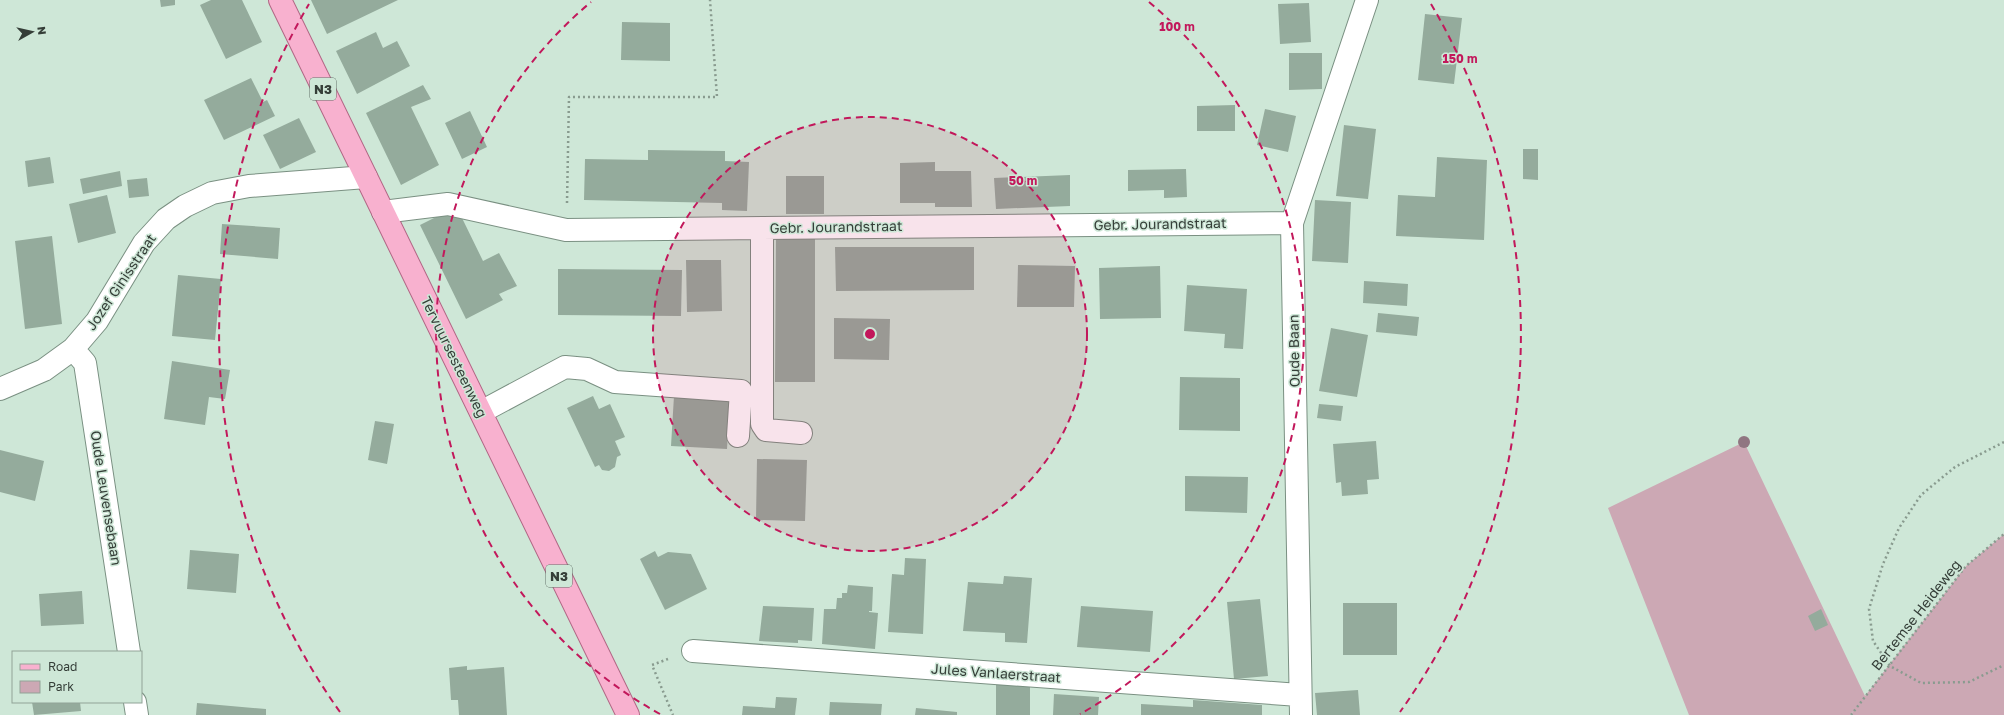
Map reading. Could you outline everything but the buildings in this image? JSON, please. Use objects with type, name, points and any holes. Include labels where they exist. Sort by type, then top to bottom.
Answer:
[{"type":"main road","name":"Tervuursesteenweg","points":[[280,0],[628,715]]},
{"type":"street","name":"Oude Baan","points":[[1300,705],[1292,223],[1367,0]]},
{"type":"street","name":"Jozef Ginisstraat","points":[[0,389],[44,370],[73,348],[97,321],[144,243],[166,219],[185,206],[212,193],[249,186],[366,177]]},
{"type":"street","name":"Gebr. Jourandstraat","points":[[383,212],[448,204],[566,230],[1292,223]]},
{"type":"street","points":[[762,228],[762,424],[766,430],[801,433]]},
{"type":"street","name":"Oude Leuvensebaan","points":[[73,348],[85,363],[129,651]]},
{"type":"street","points":[[481,412],[565,367],[587,369],[615,382],[741,391],[738,436]]},
{"type":"street","name":"Jules Vanlaerstraat","points":[[693,651],[1300,705]]},
{"type":"street","points":[[135,703],[137,715]]},
{"type":"path","points":[[566,230],[569,97],[717,97],[710,0]]},
{"type":"path","points":[[2004,442],[1955,468],[1921,495],[1899,528],[1883,564],[1870,609],[1873,641],[1890,666],[1921,683],[1968,682],[2004,665]]},
{"type":"path","name":"Bertemse Heideweg","points":[[1851,715],[1966,566],[2004,534]]},
{"type":"path","points":[[652,665],[673,715]]},
{"type":"green space","points":[[1744,442],[1865,696],[1966,566],[2004,534],[2004,715],[1851,715],[1853,711],[1850,715],[1689,715],[1608,508]]}]
